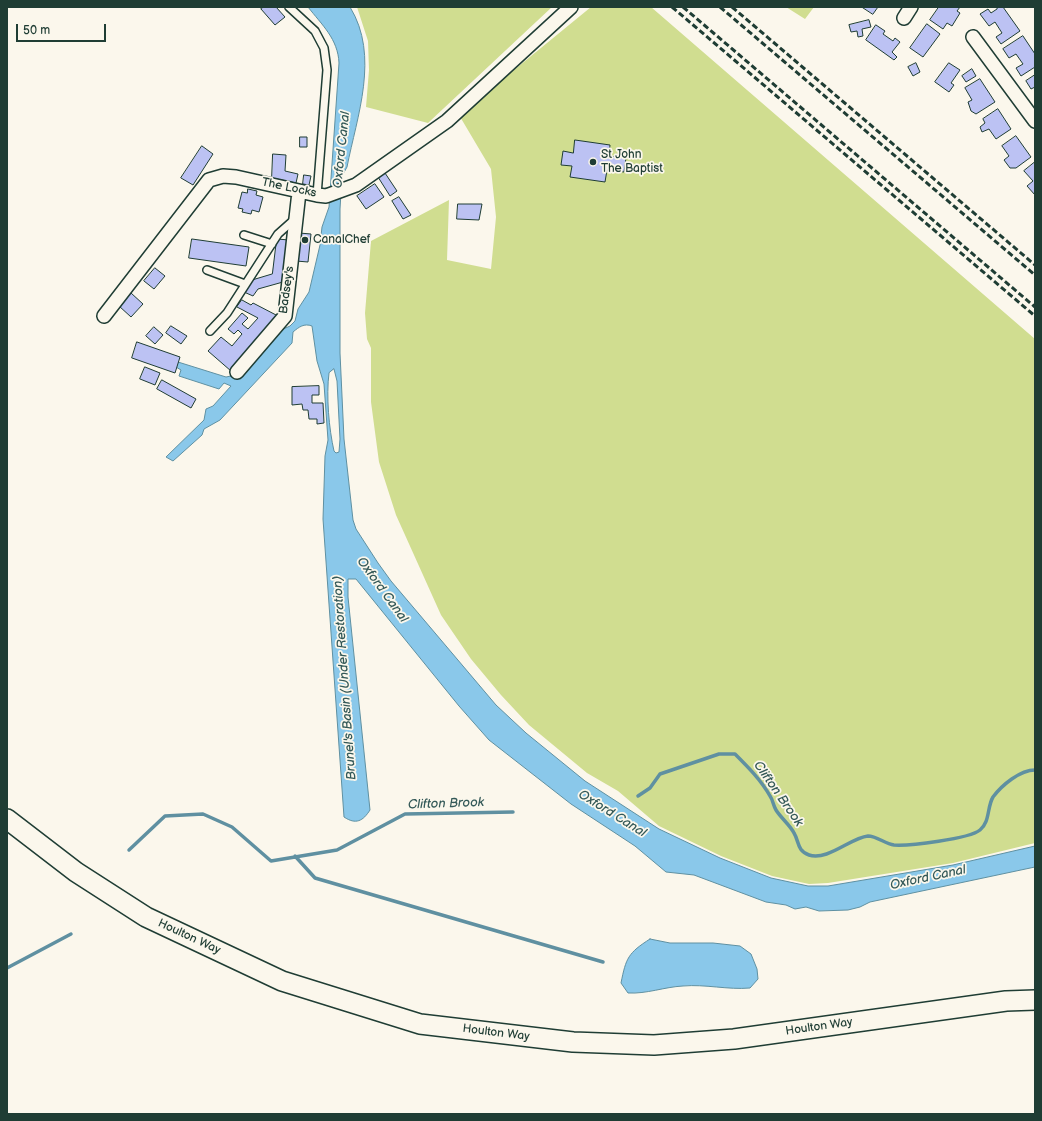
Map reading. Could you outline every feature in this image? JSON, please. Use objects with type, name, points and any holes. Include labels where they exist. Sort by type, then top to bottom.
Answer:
[{"type":"street","name":"The Locks","points":[[104,316],[209,180],[223,176],[236,177],[322,196],[352,187],[373,174],[447,121],[572,7]]},
{"type":"street","points":[[973,37],[1035,121]]},
{"type":"street","name":"Badsey's","points":[[237,372],[285,316],[299,192]]},
{"type":"street","name":"Houlton Way","points":[[7,819],[76,872],[146,917],[282,981],[420,1024],[573,1042],[654,1045],[734,1039],[1006,1001],[1035,1000]]},
{"type":"lane","points":[[289,7],[314,31],[324,48],[327,70],[322,196]]},
{"type":"lane","points":[[210,331],[227,313],[278,234],[296,218]]},
{"type":"lane","points":[[244,235],[272,244]]},
{"type":"lane","points":[[207,270],[246,284]]},
{"type":"green space","points":[[357,7],[552,7],[428,123],[366,107],[369,70],[368,41]]},
{"type":"green space","points":[[591,7],[651,7],[1035,339],[1035,843],[953,863],[828,883],[809,884],[772,876],[721,856],[659,826],[618,791],[587,773],[529,725],[501,695],[471,659],[441,615],[396,515],[379,462],[371,402],[371,348],[367,339],[365,313],[371,241],[449,200],[447,260],[491,269],[496,217],[491,169],[459,115]]},
{"type":"green space","points":[[786,7],[814,7],[805,19]]},
{"type":"water","points":[[308,7],[350,7],[359,26],[364,46],[364,86],[347,167],[342,176],[340,209],[340,353],[344,439],[353,520],[356,529],[391,581],[496,705],[526,733],[585,781],[659,829],[720,858],[771,878],[808,886],[828,886],[953,865],[1035,846],[1035,867],[870,902],[860,907],[848,910],[819,911],[806,907],[795,909],[786,905],[766,902],[694,875],[666,872],[635,846],[571,804],[489,740],[459,706],[356,579],[348,579],[348,597],[370,810],[365,817],[359,821],[352,821],[344,817],[323,519],[325,456],[328,440],[324,384],[317,361],[312,326],[304,325],[293,332],[292,343],[220,420],[204,429],[202,435],[173,461],[166,457],[204,420],[206,409],[213,406],[231,386],[224,383],[219,389],[179,376],[181,370],[176,367],[178,362],[226,377],[236,375],[279,331],[290,326],[295,321],[298,309],[309,292],[320,245],[322,227],[329,207],[339,63],[336,47],[332,39],[324,26]],"holes":[[[334,369],[337,381],[340,439],[339,452],[336,453],[334,451],[328,412],[329,373]]]},
{"type":"water","points":[[650,939],[670,943],[713,943],[740,946],[751,954],[757,969],[758,979],[750,988],[691,986],[628,993],[621,983],[629,957],[632,952]]},
{"type":"building","points":[[264,7],[276,7],[285,17],[275,25],[261,9]]},
{"type":"building","points":[[862,7],[878,7],[873,14]]},
{"type":"building","points":[[939,7],[960,7],[957,11],[960,13],[952,26],[947,23],[943,29],[930,20]]},
{"type":"building","points":[[996,7],[1003,7],[1020,31],[1001,44],[996,37],[1002,33],[995,22],[989,26],[980,14],[988,9],[991,13],[997,9]]},
{"type":"building","points":[[869,20],[871,27],[862,29],[863,36],[858,37],[857,31],[851,32],[849,25]]},
{"type":"building","points":[[927,24],[940,34],[923,57],[910,48]]},
{"type":"building","points":[[876,25],[885,31],[883,34],[893,41],[895,38],[900,42],[892,52],[897,57],[894,60],[866,40]]},
{"type":"building","points":[[1023,36],[1035,54],[1035,67],[1021,76],[1016,68],[1023,64],[1016,54],[1009,58],[1003,49]]},
{"type":"building","points":[[916,63],[920,72],[913,76],[908,67]]},
{"type":"building","points":[[949,63],[960,70],[951,83],[954,85],[949,92],[935,82]]},
{"type":"building","points":[[972,69],[976,76],[966,82],[962,76]]},
{"type":"building","points":[[1035,75],[1035,87],[1031,89],[1026,81]]},
{"type":"building","points":[[980,79],[995,102],[976,114],[971,111],[968,102],[972,100],[965,88]]},
{"type":"building","points":[[998,109],[1011,129],[996,139],[989,129],[982,132],[980,127],[985,123],[983,119]]},
{"type":"building","points":[[1016,136],[1031,157],[1016,168],[1010,168],[1004,160],[1009,156],[1002,146]]},
{"type":"building","points":[[300,137],[307,137],[307,147],[300,147]]},
{"type":"building","name":"St John The Baptist","points":[[575,140],[610,145],[609,156],[626,158],[624,172],[607,170],[605,182],[570,177],[572,166],[561,165],[563,151],[573,153]]},
{"type":"building","points":[[202,146],[213,154],[193,185],[181,178]]},
{"type":"building","points":[[273,154],[286,155],[285,171],[298,174],[296,183],[272,178]]},
{"type":"building","points":[[1035,162],[1035,195],[1027,186],[1033,181],[1024,171]]},
{"type":"building","points":[[385,173],[397,191],[390,196],[378,177]]},
{"type":"building","points":[[304,175],[311,176],[309,185],[303,184]]},
{"type":"building","points":[[375,184],[384,197],[366,209],[357,196]]},
{"type":"building","points":[[248,189],[257,191],[256,195],[263,197],[259,212],[252,210],[251,214],[242,212],[243,209],[238,208],[242,192],[247,193]]},
{"type":"building","points":[[399,197],[411,215],[403,219],[392,201]]},
{"type":"building","points":[[458,204],[482,204],[479,220],[457,219]]},
{"type":"building","points":[[299,233],[311,234],[308,262],[296,261]]},
{"type":"building","points":[[192,239],[249,247],[246,266],[189,258]]},
{"type":"building","points":[[277,239],[289,240],[283,282],[258,289],[253,296],[244,292],[252,280],[272,274]]},
{"type":"building","points":[[155,268],[165,276],[154,289],[144,281]]},
{"type":"building","points":[[131,293],[143,304],[131,317],[119,306]]},
{"type":"building","points":[[242,300],[251,305],[253,303],[278,316],[231,371],[208,351],[221,337],[232,346],[242,334],[238,330],[234,334],[228,329],[242,313],[248,318],[242,324],[248,329],[258,318],[237,307]]},
{"type":"building","points":[[171,326],[187,336],[181,344],[166,333]]},
{"type":"building","points":[[154,327],[163,335],[155,344],[146,336]]},
{"type":"building","points":[[137,342],[180,357],[175,373],[132,358]]},
{"type":"building","points":[[145,367],[160,373],[155,385],[140,379]]},
{"type":"building","points":[[162,380],[196,399],[191,408],[157,389]]},
{"type":"building","points":[[319,386],[319,395],[312,395],[312,403],[323,403],[324,423],[317,424],[317,419],[309,419],[308,410],[303,410],[302,404],[292,405],[292,387]]},
{"type":"waterway","name":"Clifton Brook","points":[[638,796],[650,788],[660,774],[719,754],[735,754],[763,785],[776,810],[796,836],[802,851],[809,855],[816,856],[824,855],[868,836],[875,837],[894,845],[902,845],[952,839],[974,833],[983,827],[987,819],[991,801],[1001,788],[1017,775],[1035,770]]},
{"type":"waterway","name":"Clifton Brook","points":[[129,850],[165,816],[203,814],[232,827],[271,861],[337,850],[405,814],[513,812]]},
{"type":"waterway","points":[[295,856],[315,878],[603,962]]},
{"type":"waterway","name":"Clifton Brook","points":[[7,968],[71,934]]},
{"type":"railway","points":[[672,7],[1035,316]]},
{"type":"railway","points":[[683,7],[1035,307]]},
{"type":"railway","points":[[720,7],[1035,275]]},
{"type":"railway","points":[[732,7],[1035,265]]},
{"type":"place","name":"St John The Baptist","points":[[593,162]]},
{"type":"place","name":"CanalChef","points":[[305,240]]},
{"type":"water label","name":"Oxford Canal","points":[[342,150]]},
{"type":"water label","name":"Oxford Canal","points":[[382,590]]},
{"type":"water label","name":"Brunel's Basin (Under Restoration)","points":[[345,678]]},
{"type":"water label","name":"Oxford Canal","points":[[612,814]]},
{"type":"water label","name":"Oxford Canal","points":[[928,878]]}]
